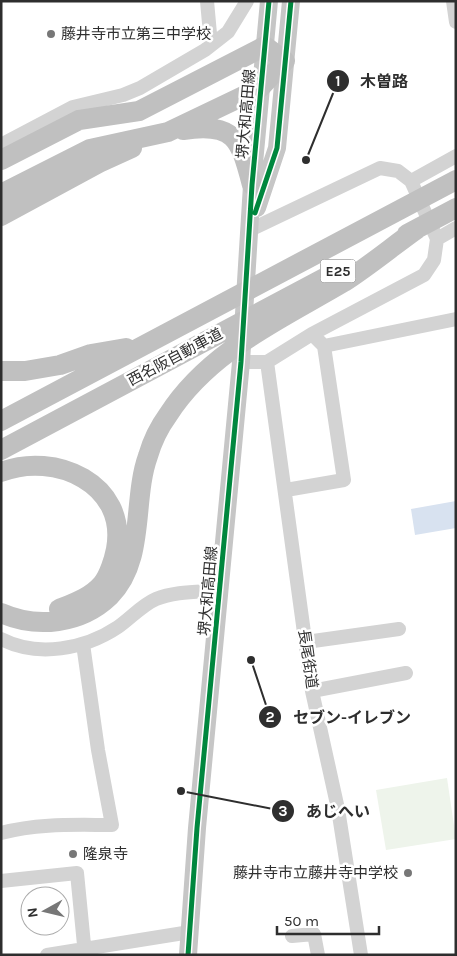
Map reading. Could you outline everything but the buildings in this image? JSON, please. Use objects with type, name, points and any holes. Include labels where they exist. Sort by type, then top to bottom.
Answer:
[{"type":"highway","points":[[1,160],[79,120],[139,111],[265,46],[285,61],[260,88],[99,163],[1,216]]},
{"type":"highway","points":[[1,175],[110,114]]},
{"type":"highway","points":[[1,194],[90,148],[203,127],[229,134],[241,146],[252,185]]},
{"type":"highway","name":"西名阪自動車道","points":[[1,421],[456,180]]},
{"type":"highway","name":"西名阪自動車道","points":[[1,450],[456,208]]},
{"type":"highway","points":[[1,613],[36,623],[59,621],[82,615],[111,595],[123,578],[133,554],[138,506],[147,456],[167,416],[196,378],[233,347],[346,280],[417,229]]},
{"type":"highway","points":[[1,370],[34,369],[60,365],[90,354],[143,346]]},
{"type":"highway","points":[[1,472],[38,466],[66,470],[86,478],[103,493],[114,511],[118,535],[115,556],[102,584],[80,601],[55,610],[28,610],[1,600]]},
{"type":"main road","name":"堺大和高田線","points":[[188,955],[241,362],[252,185],[269,1]]},
{"type":"main road","name":"堺大和高田線","points":[[250,230],[277,148],[291,1]]},
{"type":"street","points":[[207,1],[211,45]]},
{"type":"street","points":[[1,144],[73,107],[123,96],[140,88],[211,45],[228,32],[247,1]]},
{"type":"street","points":[[453,1],[456,22]]},
{"type":"street","points":[[411,181],[456,156]]},
{"type":"street","points":[[241,362],[267,362],[312,334],[424,275],[434,260],[436,239],[411,181],[398,171],[380,168],[250,230]]},
{"type":"street","points":[[436,239],[456,228]]},
{"type":"street","points":[[324,346],[456,319]]},
{"type":"street","points":[[286,490],[344,480],[324,346],[312,334]]},
{"type":"street","name":"長尾街道","points":[[267,362],[312,691],[338,809],[361,955]]},
{"type":"street","points":[[1,639],[12,645],[39,650],[83,644],[100,638],[155,599],[170,595],[221,590]]},
{"type":"street","points":[[306,642],[399,629]]},
{"type":"street","points":[[1,833],[20,828],[56,824],[112,825],[98,750],[83,644]]},
{"type":"street","points":[[312,691],[406,673]]},
{"type":"street","points":[[1,881],[77,873],[85,952]]},
{"type":"street","points":[[47,955],[85,952],[190,932]]},
{"type":"street","points":[[292,936],[314,934],[318,955]]},
{"type":"shaded area","points":[[456,501],[456,528],[415,535],[411,509]]},
{"type":"shaded area","points":[[447,778],[456,839],[386,850],[376,790]]},
{"type":"cycle path","points":[[188,955],[197,828],[241,362],[252,185],[269,1]]},
{"type":"cycle path","points":[[255,213],[277,148],[291,1]]},
{"type":"place","name":"藤井寺市立第三中学校","points":[[51,34]]},
{"type":"place","name":"木曽路","points":[[306,160]]},
{"type":"place","name":"セブン-イレブン","points":[[251,660]]},
{"type":"place","name":"あじへい","points":[[181,791]]},
{"type":"place","name":"隆泉寺","points":[[73,854]]},
{"type":"place","name":"藤井寺市立藤井寺中学校","points":[[408,873]]}]
